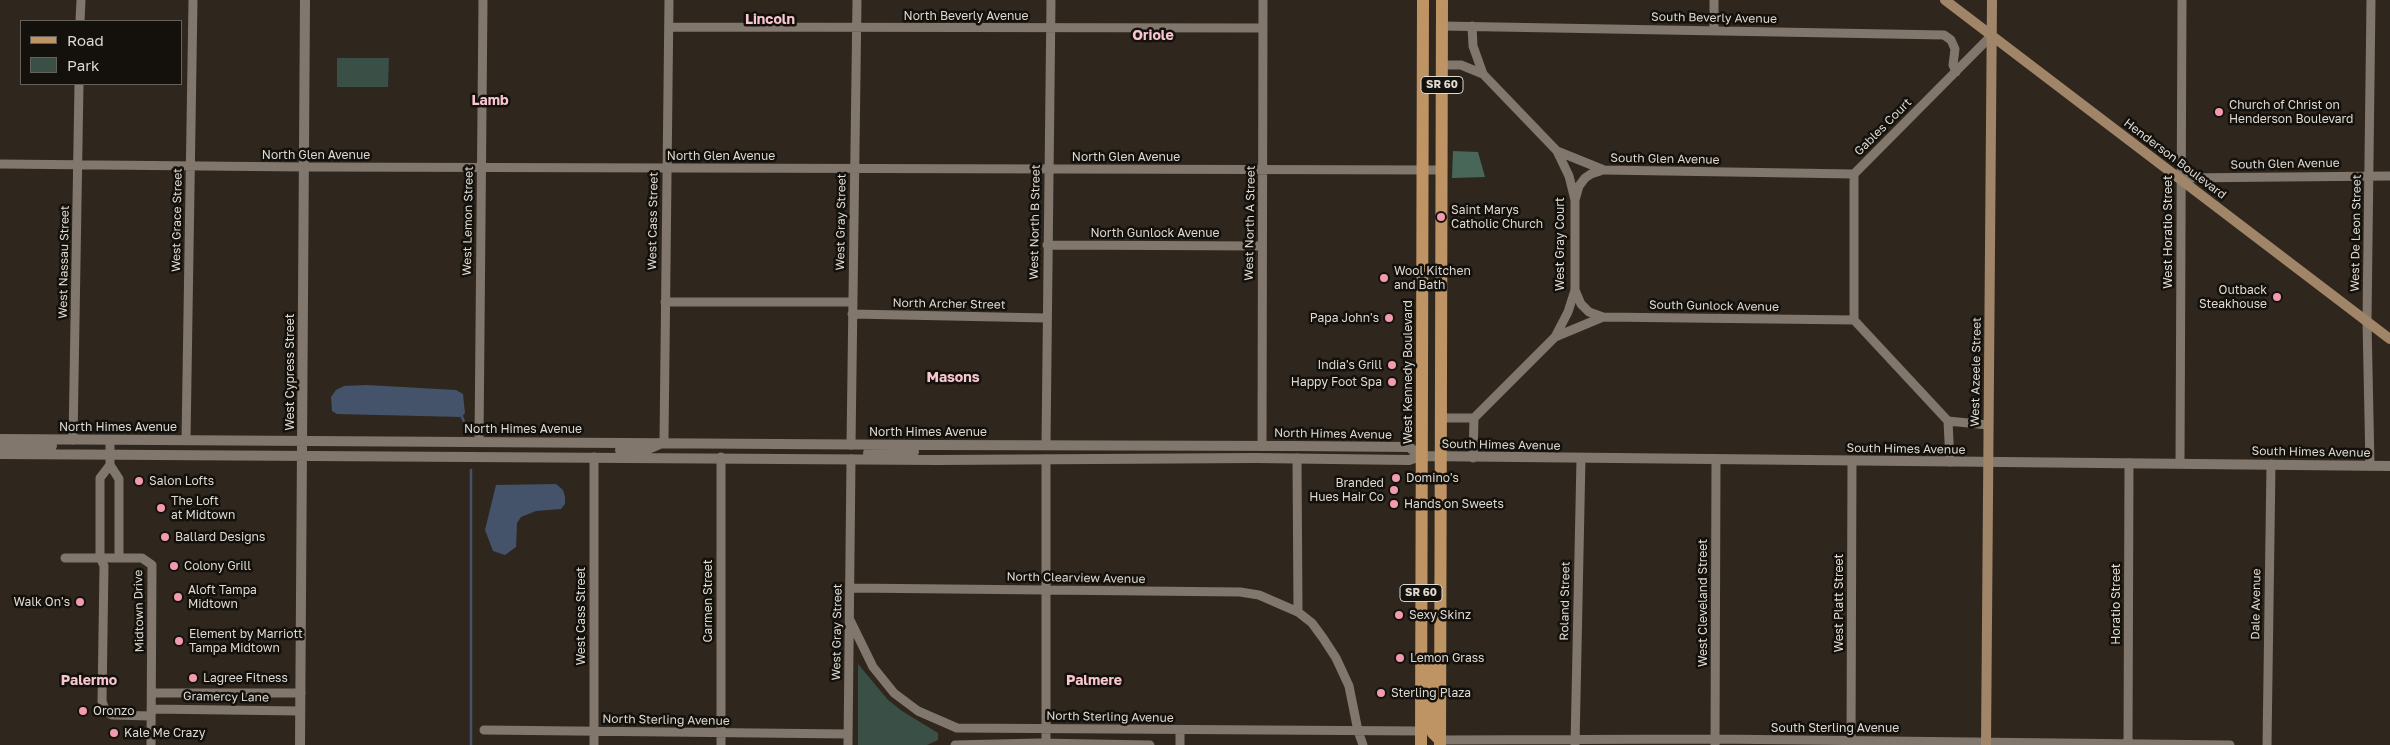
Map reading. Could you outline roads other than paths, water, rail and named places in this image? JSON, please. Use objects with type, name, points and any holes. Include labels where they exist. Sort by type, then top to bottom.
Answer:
[{"type":"main road","name":"West Kennedy Boulevard","points":[[1421,745],[1423,0]]},
{"type":"main road","name":"SR 60","points":[[1436,743],[1440,456],[1442,0]]},
{"type":"main road","name":"Henderson Boulevard","points":[[1945,0],[2390,339]]},
{"type":"main road","name":"West Azeele Street","points":[[1986,743],[1992,0]]},
{"type":"main road","points":[[1421,647],[1430,665],[1430,724],[1436,743]]},
{"type":"main road","points":[[1421,731],[1436,743]]},
{"type":"street","points":[[80,0],[80,20]]},
{"type":"street","name":"West Grace Street","points":[[186,440],[193,0]]},
{"type":"street","name":"West Cypress Street","points":[[300,745],[305,0]]},
{"type":"street","name":"West Lemon Street","points":[[479,442],[483,0]]},
{"type":"street","name":"West Cass Street","points":[[664,442],[669,0]]},
{"type":"street","name":"West Gray Street","points":[[851,445],[857,0]]},
{"type":"street","name":"West North B Street","points":[[1046,444],[1051,0]]},
{"type":"street","name":"West North A Street","points":[[1262,446],[1263,0]]},
{"type":"street","points":[[1714,0],[1714,31]]},
{"type":"street","name":"West Horatio Street","points":[[2180,463],[2182,0]]},
{"type":"street","name":"West De Leon Street","points":[[2370,466],[2367,320],[2371,0]]},
{"type":"street","name":"South Beverly Avenue","points":[[1442,26],[1944,35],[1951,40],[1955,49],[1953,65],[1956,72]]},
{"type":"street","name":"South Glen Avenue","points":[[1472,26],[1473,46],[1483,74]]},
{"type":"street","name":"North Beverly Avenue","points":[[669,27],[1263,28]]},
{"type":"street","name":"Gables Court","points":[[1854,320],[1854,174],[1991,36]]},
{"type":"street","name":"South Glen Avenue","points":[[1442,65],[1461,65],[1483,74],[1557,151],[1604,170],[1854,174]]},
{"type":"street","name":"West Nassau Street","points":[[73,440],[79,85]]},
{"type":"street","name":"West Gray Court","points":[[1555,337],[1568,312],[1575,290],[1575,200],[1568,176],[1557,151]]},
{"type":"street","name":"North Glen Avenue","points":[[0,164],[303,167],[1441,170]]},
{"type":"street","points":[[1575,200],[1579,186],[1585,178],[1604,170]]},
{"type":"street","name":"South Glen Avenue","points":[[2180,178],[2390,176]]},
{"type":"street","name":"North Gunlock Avenue","points":[[1047,245],[1262,246]]},
{"type":"street","points":[[1575,290],[1581,304],[1589,312],[1603,318]]},
{"type":"street","points":[[665,302],[852,302]]},
{"type":"street","name":"North Archer Street","points":[[852,314],[1046,318]]},
{"type":"street","name":"South Gunlock Avenue","points":[[1474,418],[1555,337],[1603,318],[1854,320]]},
{"type":"street","points":[[1854,320],[1948,421],[1950,462]]},
{"type":"street","points":[[1440,418],[1474,418],[1472,458]]},
{"type":"street","points":[[1948,421],[1988,425]]},
{"type":"street","name":"North Himes Avenue","points":[[0,439],[302,442],[383,440],[664,442],[933,446],[1046,444],[1409,447],[1421,456]]},
{"type":"street","points":[[0,447],[67,446],[73,440]]},
{"type":"street","points":[[110,440],[110,460],[118,479],[119,557]]},
{"type":"street","points":[[454,456],[467,448],[549,449],[553,442]]},
{"type":"street","points":[[594,457],[601,451],[646,450],[664,442]]},
{"type":"street","points":[[754,457],[765,452],[835,452],[851,445]]},
{"type":"street","points":[[851,459],[863,453],[917,452],[933,446]]},
{"type":"street","name":"North Himes Avenue","points":[[0,454],[110,460],[302,456],[454,456],[851,459],[1297,458],[1409,460],[1421,456]]},
{"type":"street","name":"South Himes Avenue","points":[[1421,456],[2390,466]]},
{"type":"street","name":"West Cass Street","points":[[594,457],[594,745]]},
{"type":"street","name":"Carmen Street","points":[[721,457],[721,745]]},
{"type":"street","points":[[1297,458],[1298,612],[1312,623],[1336,658],[1349,686],[1358,731],[1363,745]]},
{"type":"street","name":"Roland Street","points":[[1575,743],[1581,458]]},
{"type":"street","name":"West Gray Street","points":[[848,745],[851,459]]},
{"type":"street","points":[[1046,459],[1046,744]]},
{"type":"street","points":[[100,557],[100,478],[110,460]]},
{"type":"street","name":"West Cleveland Street","points":[[1715,742],[1716,460]]},
{"type":"street","name":"West Platt Street","points":[[1851,743],[1852,461]]},
{"type":"street","name":"Horatio Street","points":[[2128,463],[2128,744]]},
{"type":"street","name":"Dale Avenue","points":[[2267,745],[2271,464]]},
{"type":"street","name":"Gramercy Lane","points":[[100,557],[104,566],[102,701],[105,710],[112,715],[151,712],[300,711]]},
{"type":"street","name":"Midtown Drive","points":[[65,558],[142,558],[152,565],[151,745]]},
{"type":"street","name":"North Clearview Avenue","points":[[850,588],[1240,592],[1259,595],[1298,612]]},
{"type":"street","name":"North Sterling Avenue","points":[[850,620],[862,646],[884,683],[918,711],[957,728],[1421,731]]},
{"type":"street","name":"Gramercy Lane","points":[[152,693],[301,693]]},
{"type":"street","points":[[957,728],[956,745],[1150,745]]},
{"type":"street","points":[[1145,729],[1146,745]]},
{"type":"street","name":"North Sterling Avenue","points":[[484,730],[848,734]]},
{"type":"street","points":[[1180,730],[1180,745]]},
{"type":"street","name":"South Sterling Avenue","points":[[1436,743],[1715,742],[2230,745]]},
{"type":"water","points":[[366,385],[456,390],[463,394],[465,413],[462,417],[337,414],[332,411],[331,397],[336,390],[344,386]]},
{"type":"water","points":[[556,484],[563,490],[565,497],[565,504],[561,509],[536,511],[521,517],[517,523],[516,547],[505,555],[493,551],[485,530],[496,485]]},
{"type":"waterway","points":[[462,417],[465,424]]},
{"type":"waterway","points":[[471,470],[471,745]]},
{"type":"place","name":"Church of Christ on Henderson Boulevard","points":[[2219,112]]},
{"type":"place","name":"Saint Marys Catholic Church","points":[[1441,217]]},
{"type":"place","name":"Wool Kitchen and Bath","points":[[1384,278]]},
{"type":"place","name":"Outback Steakhouse","points":[[2277,297]]},
{"type":"place","name":"Papa John's","points":[[1389,318]]},
{"type":"place","name":"India's Grill","points":[[1392,365]]},
{"type":"place","name":"Happy Foot Spa","points":[[1392,382]]},
{"type":"place","name":"Domino's","points":[[1396,478]]},
{"type":"place","name":"Salon Lofts","points":[[139,481]]},
{"type":"place","name":"Branded Hues Hair Co","points":[[1394,490]]},
{"type":"place","name":"Hands on Sweets","points":[[1394,504]]},
{"type":"place","name":"The Loft at Midtown","points":[[161,508]]},
{"type":"place","name":"Ballard Designs","points":[[165,537]]},
{"type":"place","name":"Colony Grill","points":[[174,566]]},
{"type":"place","name":"Aloft Tampa Midtown","points":[[178,597]]},
{"type":"place","name":"Walk On's","points":[[80,602]]},
{"type":"place","name":"Sexy Skinz","points":[[1399,615]]},
{"type":"place","name":"Element by Marriott Tampa Midtown","points":[[179,641]]},
{"type":"place","name":"Lemon Grass","points":[[1400,658]]},
{"type":"place","name":"Lagree Fitness","points":[[193,678]]},
{"type":"place","name":"Sterling Plaza","points":[[1381,693]]},
{"type":"place","name":"Oronzo","points":[[83,711]]},
{"type":"place","name":"Kale Me Crazy","points":[[114,733]]},
{"type":"district","name":"Lincoln","points":[[770,20]]},
{"type":"district","name":"Oriole","points":[[1153,36]]},
{"type":"district","name":"Lamb","points":[[490,101]]},
{"type":"district","name":"Masons","points":[[953,378]]},
{"type":"district","name":"Palermo","points":[[89,681]]},
{"type":"district","name":"Palmere","points":[[1094,681]]}]
